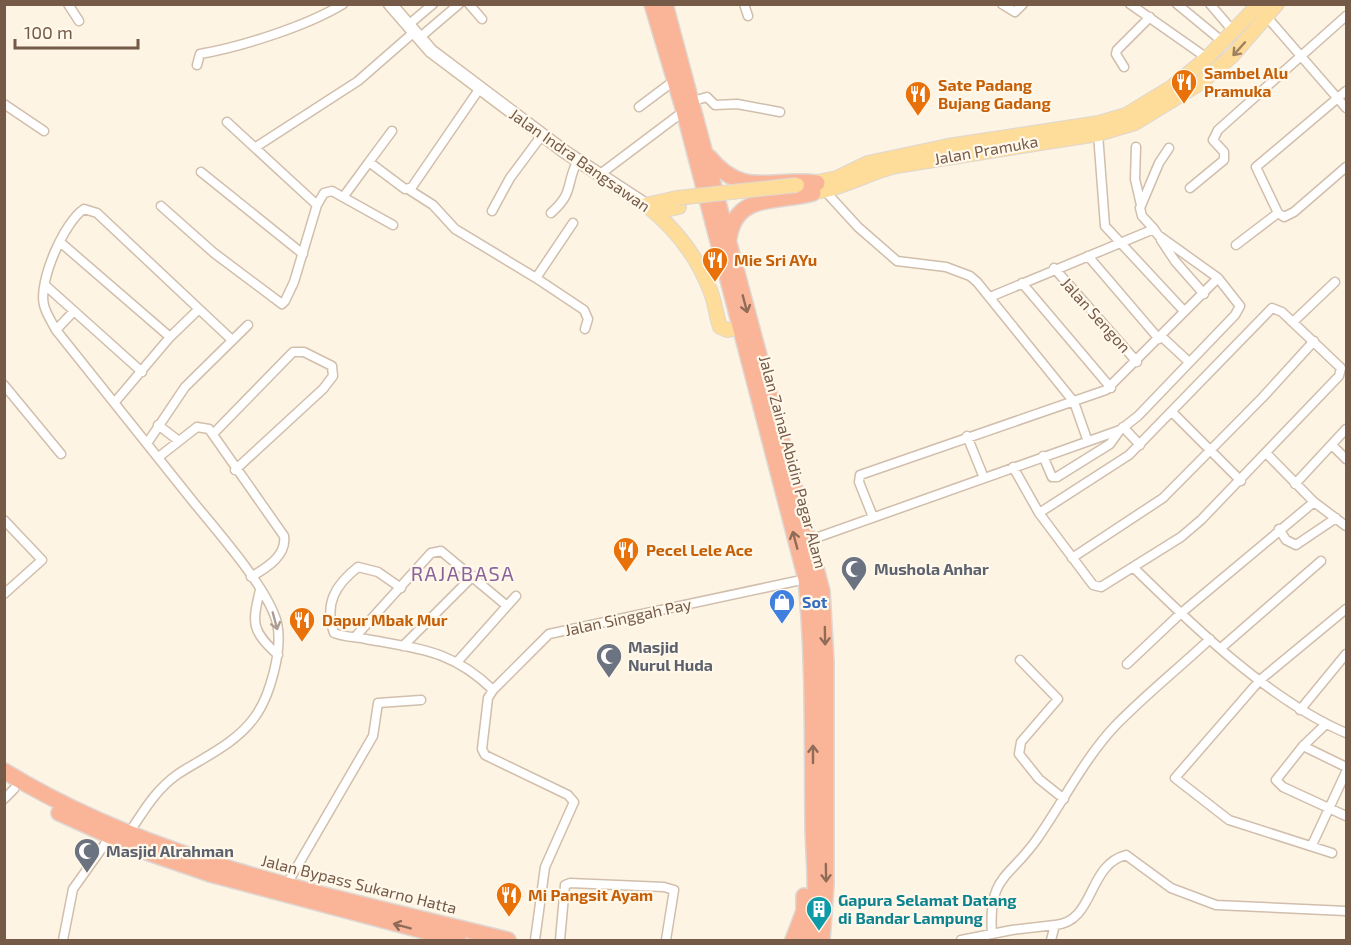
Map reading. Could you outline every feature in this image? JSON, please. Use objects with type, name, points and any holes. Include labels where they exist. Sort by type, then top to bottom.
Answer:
[{"type":"highway","name":"Jalan Zainal Abidin Pagar Alam","points":[[652,4],[675,80],[707,155],[822,591],[825,623],[820,845],[822,940]]},
{"type":"highway","name":"Jalan Zainal Abidin Pagar Alam","points":[[665,4],[738,328],[806,579],[810,617],[813,813],[820,845],[814,911],[807,940]]},
{"type":"highway","points":[[707,155],[727,176],[744,183],[819,189]]},
{"type":"highway","points":[[744,183],[738,189],[738,197],[749,205]]},
{"type":"highway","points":[[729,240],[735,219],[749,205],[819,189]]},
{"type":"highway","name":"Jalan Bypass Sukarno Hatta","points":[[4,771],[61,804],[129,833],[198,859],[287,884],[355,907]]},
{"type":"highway","name":"Jalan Bypass Sukarno Hatta","points":[[8,790],[110,837],[203,872],[355,907],[458,940]]},
{"type":"highway","points":[[793,940],[804,911],[804,853],[813,813]]},
{"type":"highway","name":"Jalan Bypass Sukarno Hatta","points":[[377,913],[508,940]]},
{"type":"main road","name":"Jalan Pramuka","points":[[1042,136],[1126,115],[1155,99],[1207,58],[1259,4]]},
{"type":"main road","name":"Jalan Pramuka","points":[[651,208],[678,202],[797,189],[819,189],[868,163],[948,146],[1042,136],[1098,134],[1135,123],[1179,99],[1232,56],[1277,4]]},
{"type":"main road","name":"Jalan Indra Bangsawan","points":[[651,208],[683,240],[693,256],[710,288],[720,327],[727,330],[738,328]]},
{"type":"street","points":[[68,4],[79,21]]},
{"type":"street","points":[[197,65],[197,57],[200,54],[224,50],[284,30],[316,18],[343,4]]},
{"type":"street","name":"Jalan Indra Bangsawan","points":[[390,4],[412,33],[480,88],[542,135],[651,208]]},
{"type":"street","points":[[412,33],[434,4]]},
{"type":"street","points":[[256,147],[358,81],[412,33],[459,4]]},
{"type":"street","points":[[469,4],[482,19]]},
{"type":"street","points":[[744,4],[748,16]]},
{"type":"street","points":[[1002,4],[1015,12],[1023,4]]},
{"type":"street","points":[[1130,4],[1207,58]]},
{"type":"street","points":[[1210,4],[1233,31]]},
{"type":"street","points":[[1178,5],[1223,42]]},
{"type":"street","points":[[1190,188],[1224,160],[1224,152],[1213,140],[1218,130],[1347,16]]},
{"type":"street","points":[[1124,67],[1116,54],[1117,50],[1150,17]]},
{"type":"street","points":[[1267,17],[1347,108]]},
{"type":"street","points":[[639,107],[675,80]]},
{"type":"street","points":[[411,187],[480,88]]},
{"type":"street","points":[[1347,90],[1256,167],[1278,213],[1284,217],[1290,215],[1347,167]]},
{"type":"street","points":[[599,175],[688,106],[707,97],[715,105],[737,104],[780,112]]},
{"type":"street","points":[[4,104],[44,131]]},
{"type":"street","points":[[227,122],[317,205]]},
{"type":"street","points":[[344,196],[392,131]]},
{"type":"street","points":[[1098,134],[1103,218],[1107,230],[1184,311]]},
{"type":"street","points":[[492,211],[510,178],[542,135]]},
{"type":"street","points":[[1136,147],[1135,179],[1141,205]]},
{"type":"street","points":[[1169,148],[1141,205],[1140,212],[1175,261],[1204,294]]},
{"type":"street","points":[[551,213],[568,195],[573,168],[578,160]]},
{"type":"street","points":[[369,162],[411,187],[433,205],[455,229],[585,310],[588,319],[585,329]]},
{"type":"street","points":[[201,172],[303,254]]},
{"type":"street","points":[[819,189],[891,257],[901,262],[920,262],[958,270],[974,279],[1074,402],[1087,439]]},
{"type":"street","points":[[161,206],[214,253],[282,304],[294,282],[317,205],[327,191],[344,196],[393,225]]},
{"type":"street","points":[[129,833],[152,798],[167,783],[214,754],[253,720],[262,706],[278,655],[277,623],[270,603],[160,456],[56,330],[43,303],[45,285],[60,242],[78,212],[90,208],[232,340]]},
{"type":"street","points":[[1236,245],[1278,213]]},
{"type":"street","points":[[536,278],[573,223]]},
{"type":"street","points":[[990,297],[1054,268],[1156,232]]},
{"type":"street","points":[[810,540],[1121,428],[1138,416],[1240,309],[1239,302],[1218,278],[1156,232]]},
{"type":"street","points":[[60,242],[170,338]]},
{"type":"street","points":[[1088,256],[1160,338],[1189,362]]},
{"type":"street","name":"Jalan Sengon","points":[[1054,268],[1137,362]]},
{"type":"street","points":[[873,517],[858,476],[967,436],[1111,388],[1218,278]]},
{"type":"street","points":[[1293,322],[1335,282]]},
{"type":"street","points":[[1022,283],[1111,388]]},
{"type":"street","points":[[45,285],[142,372]]},
{"type":"street","points":[[1013,467],[1040,513],[1093,585],[1099,588],[1190,529],[1241,481],[1342,374],[1338,364],[1278,309],[1272,308],[1173,413],[1129,455],[1040,513]]},
{"type":"street","points":[[115,402],[170,338],[199,309]]},
{"type":"street","points":[[56,330],[74,310]]},
{"type":"street","points":[[148,442],[185,387],[248,325]]},
{"type":"street","points":[[1072,558],[1163,498],[1262,398],[1314,340]]},
{"type":"street","points":[[213,434],[293,352],[304,352],[332,366],[333,376],[323,389],[235,470]]},
{"type":"street","points":[[4,385],[61,454]]},
{"type":"street","points":[[1173,413],[1241,481]]},
{"type":"street","points":[[158,425],[179,441]]},
{"type":"street","points":[[160,456],[197,427],[204,426],[213,434],[235,470],[284,536],[285,544],[278,556],[251,577]]},
{"type":"street","points":[[1121,428],[1140,445]]},
{"type":"street","points":[[1043,456],[1052,477],[1057,477],[1110,444],[1121,428]]},
{"type":"street","points":[[1295,484],[1347,429]]},
{"type":"street","points":[[967,436],[984,478]]},
{"type":"street","points":[[1332,445],[1347,459]]},
{"type":"street","points":[[1267,454],[1314,502],[1347,526]]},
{"type":"street","points":[[1127,664],[1180,614],[1314,502]]},
{"type":"street","points":[[1279,529],[1286,540],[1296,545],[1336,518]]},
{"type":"street","points":[[4,520],[42,560],[4,594]]},
{"type":"street","points":[[356,637],[434,550],[441,551],[507,606]]},
{"type":"street","points":[[1221,648],[1321,561]]},
{"type":"street","points":[[401,588],[368,568],[358,567],[347,576],[331,597],[329,607],[334,633],[430,651],[458,661],[473,671],[492,690],[486,703],[483,752],[573,799],[545,867],[535,940]]},
{"type":"street","points":[[1133,567],[1180,614],[1260,680],[1300,710],[1347,733]]},
{"type":"street","points":[[403,646],[473,576]]},
{"type":"street","name":"Jalan Singgah Pay","points":[[492,690],[546,636],[554,632],[806,579]]},
{"type":"street","points":[[260,590],[253,620],[254,628],[278,655]]},
{"type":"street","points":[[458,661],[516,596]]},
{"type":"street","points":[[1332,853],[1228,820],[1175,778],[1260,680],[1346,609]]},
{"type":"street","points":[[992,934],[991,910],[1001,878],[1035,842],[1077,776],[1114,727],[1210,639]]},
{"type":"street","points":[[1300,710],[1347,654]]},
{"type":"street","points":[[1020,660],[1058,699],[1021,742],[1019,754],[1039,779],[1064,799]]},
{"type":"street","points":[[287,884],[373,736],[378,703],[421,700]]},
{"type":"street","points":[[1326,724],[1276,778],[1283,787],[1347,816]]},
{"type":"street","points":[[1304,746],[1347,770],[1312,845]]},
{"type":"street","points":[[63,940],[73,889],[110,837]]},
{"type":"street","points":[[961,940],[1068,924],[1077,917],[1105,868],[1116,856],[1126,855],[1171,888],[1216,905],[1347,911]]},
{"type":"street","points":[[560,940],[565,885],[570,883],[664,887],[674,890],[666,940]]},
{"type":"street","points":[[1051,940],[1055,925]]},
{"type":"place","name":"Sambel Alu Pramuka","points":[[1184,105]]},
{"type":"place","name":"Sate Padang Bujang Gadang","points":[[918,117]]},
{"type":"place","name":"Mie Sri AYu","points":[[715,283]]},
{"type":"place","name":"Pecel Lele Ace","points":[[626,573]]},
{"type":"place","name":"Mushola Anhar","points":[[854,592]]},
{"type":"place","name":"Sot","points":[[782,625]]},
{"type":"place","name":"Dapur Mbak Mur","points":[[302,643]]},
{"type":"place","name":"Masjid Nurul Huda","points":[[609,679]]},
{"type":"place","name":"Masjid Alrahman","points":[[87,874]]},
{"type":"place","name":"Mi Pangsit Ayam","points":[[509,918]]},
{"type":"place","name":"Gapura Selamat Datang di Bandar Lampung","points":[[819,932]]},
{"type":"district","name":"RAJABASA","points":[[463,574]]}]
